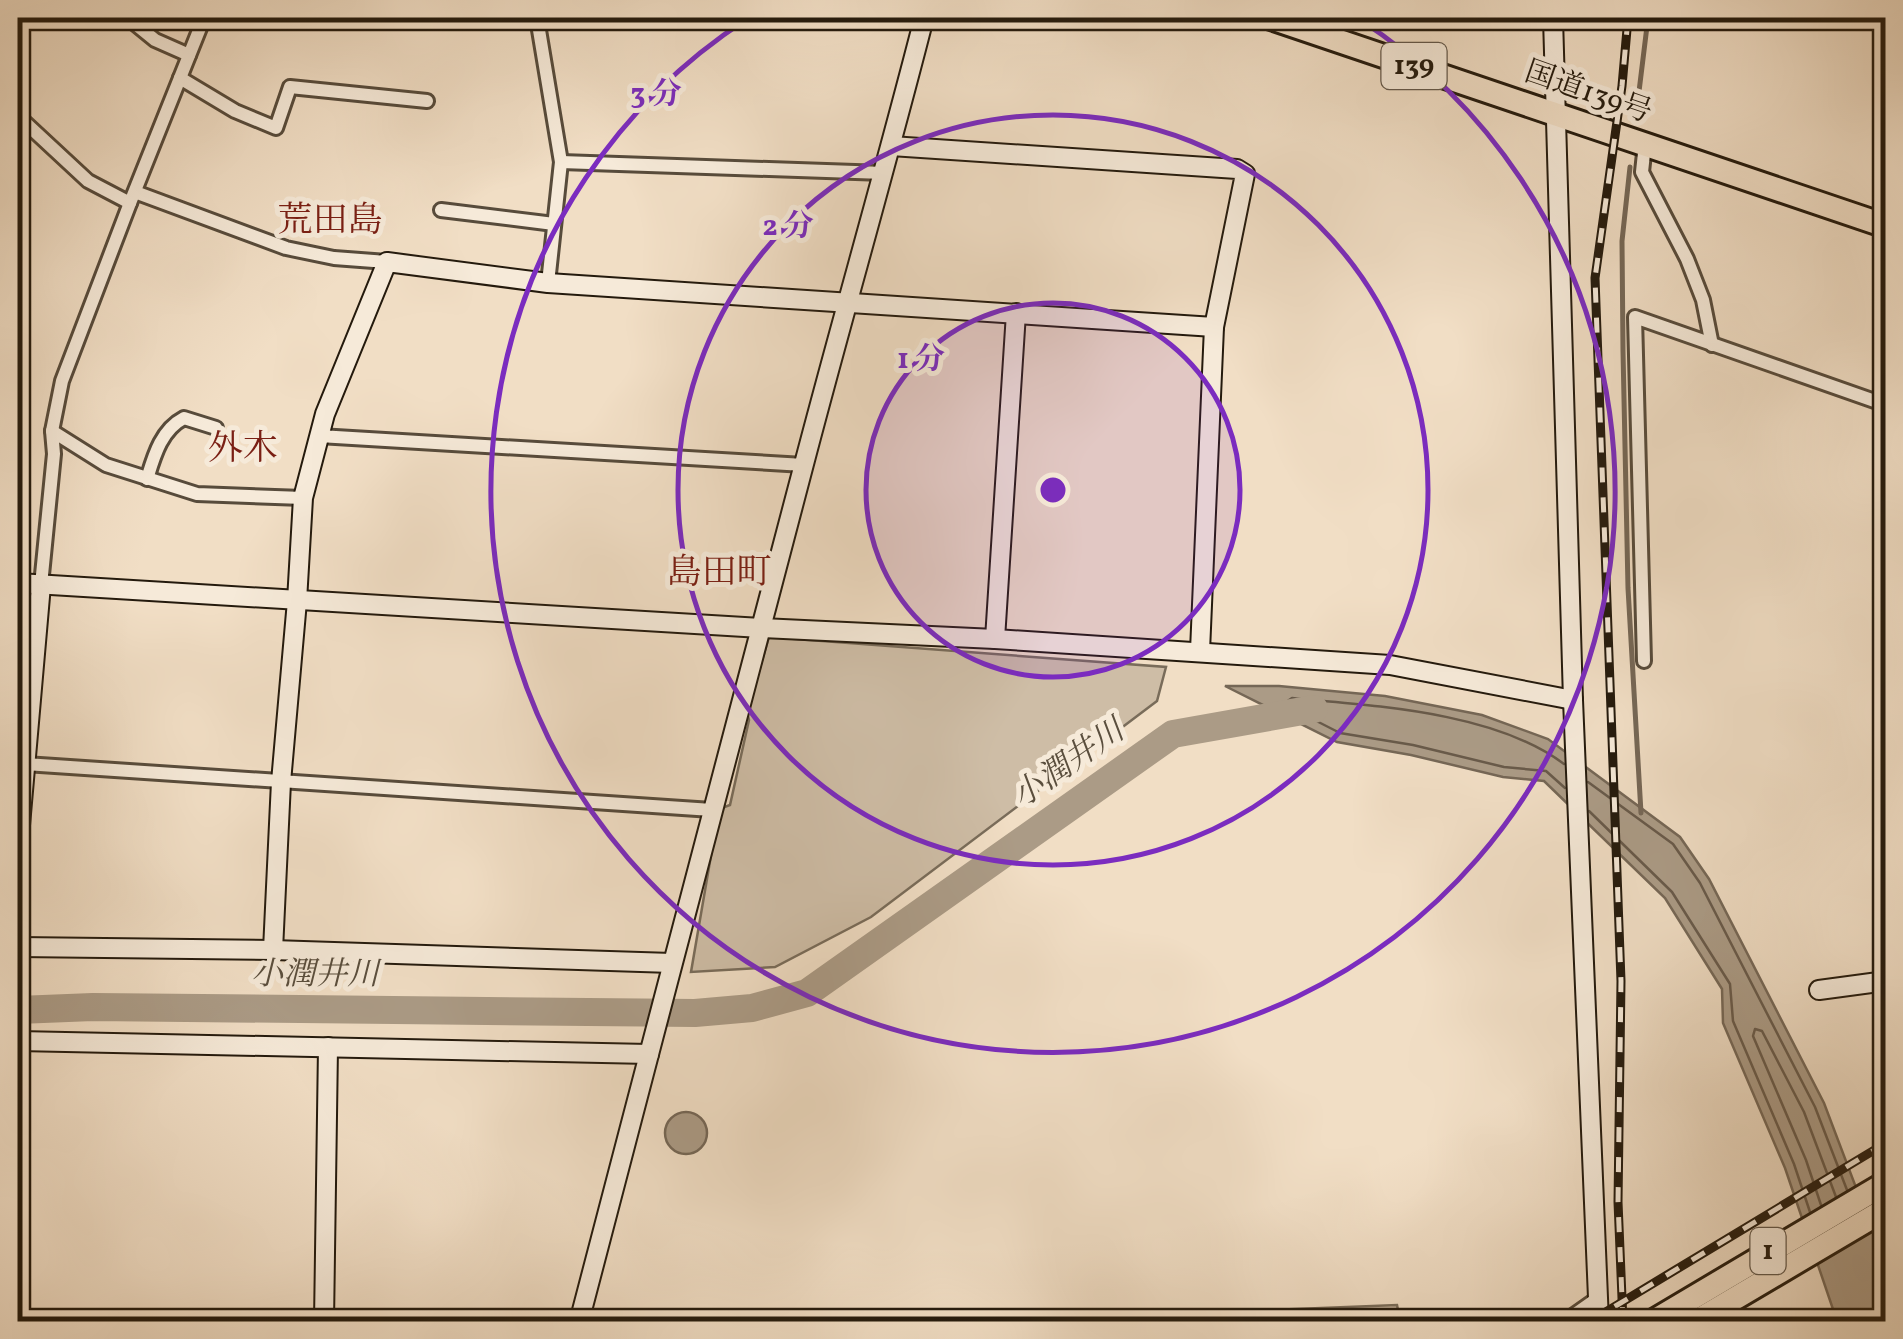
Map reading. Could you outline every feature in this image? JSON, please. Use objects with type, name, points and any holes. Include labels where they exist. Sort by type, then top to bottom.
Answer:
[{"type":"highway","name":"国道139号","points":[[1270,18],[1886,226]]},
{"type":"highway","name":"1","points":[[1652,1322],[1886,1183]]},
{"type":"highway","name":"1","points":[[1695,1322],[1886,1209]]},
{"type":"street","points":[[128,18],[155,40],[190,55]]},
{"type":"street","points":[[18,846],[25,764],[23,716],[41,585],[54,454],[52,431],[62,381],[204,18]]},
{"type":"street","points":[[538,18],[561,162],[548,283]]},
{"type":"street","points":[[579,1322],[924,18]]},
{"type":"street","points":[[1553,18],[1573,700],[1599,1322]]},
{"type":"street","points":[[180,78],[235,111],[276,128],[290,87],[427,101]]},
{"type":"street","points":[[18,116],[88,180],[286,248],[334,258],[548,283],[1214,327]]},
{"type":"street","points":[[1644,144],[1645,180],[1687,258],[1703,300],[1712,344]]},
{"type":"street","points":[[891,146],[1237,169],[1246,174],[1214,327],[1200,651]]},
{"type":"street","points":[[561,162],[884,173]]},
{"type":"street","points":[[441,210],[554,224]]},
{"type":"street","points":[[273,950],[280,782],[303,498],[325,414],[387,262]]},
{"type":"street","points":[[994,639],[1016,313]]},
{"type":"street","points":[[1644,661],[1634,318],[1886,405]]},
{"type":"street","points":[[146,479],[164,434],[175,423],[184,418],[216,428]]},
{"type":"street","points":[[52,431],[106,466],[197,494],[303,498]]},
{"type":"street","points":[[319,436],[804,464]]},
{"type":"street","points":[[18,583],[1390,665],[1573,700]]},
{"type":"street","points":[[25,764],[712,810]]},
{"type":"street","points":[[18,947],[273,950],[671,968]]},
{"type":"street","points":[[1819,990],[1886,981]]},
{"type":"street","points":[[18,1041],[328,1048],[651,1047]]},
{"type":"street","points":[[324,1322],[328,1048]]},
{"type":"street","points":[[1564,1322],[1598,1298]]},
{"type":"shaded area","points":[[769,637],[1166,667],[1157,701],[871,917],[775,967],[691,972],[719,809],[730,805],[749,720],[747,712]]},
{"type":"shaded area","points":[[1397,1305],[1399,1315],[1388,1322],[997,1321]]},
{"type":"water","points":[[1225,686],[1279,686],[1385,696],[1482,715],[1548,739],[1680,837],[1709,879],[1824,1103],[1874,1235],[1885,1282],[1885,1321],[1837,1321],[1785,1168],[1723,1023],[1722,989],[1665,898],[1544,781],[1503,777],[1337,742]]},
{"type":"water","points":[[686,1112],[701,1118],[707,1133],[701,1148],[686,1154],[671,1148],[665,1133],[671,1118]]},
{"type":"waterway","points":[[1636,116],[1648,18]]},
{"type":"waterway","points":[[1630,167],[1622,241],[1623,351],[1628,588],[1641,813]]},
{"type":"waterway","name":"小潤井川","points":[[18,1010],[93,1007],[695,1013],[752,1008],[807,993],[1173,734],[1314,709]]},
{"type":"railway","points":[[1623,1322],[1618,1202],[1621,981],[1595,278],[1628,18]]},
{"type":"railway","points":[[1589,1322],[1886,1143]]},
{"type":"district","name":"荒田島","points":[[330,222]]},
{"type":"district","name":"外木","points":[[243,450]]},
{"type":"district","name":"島田町","points":[[719,574]]}]
